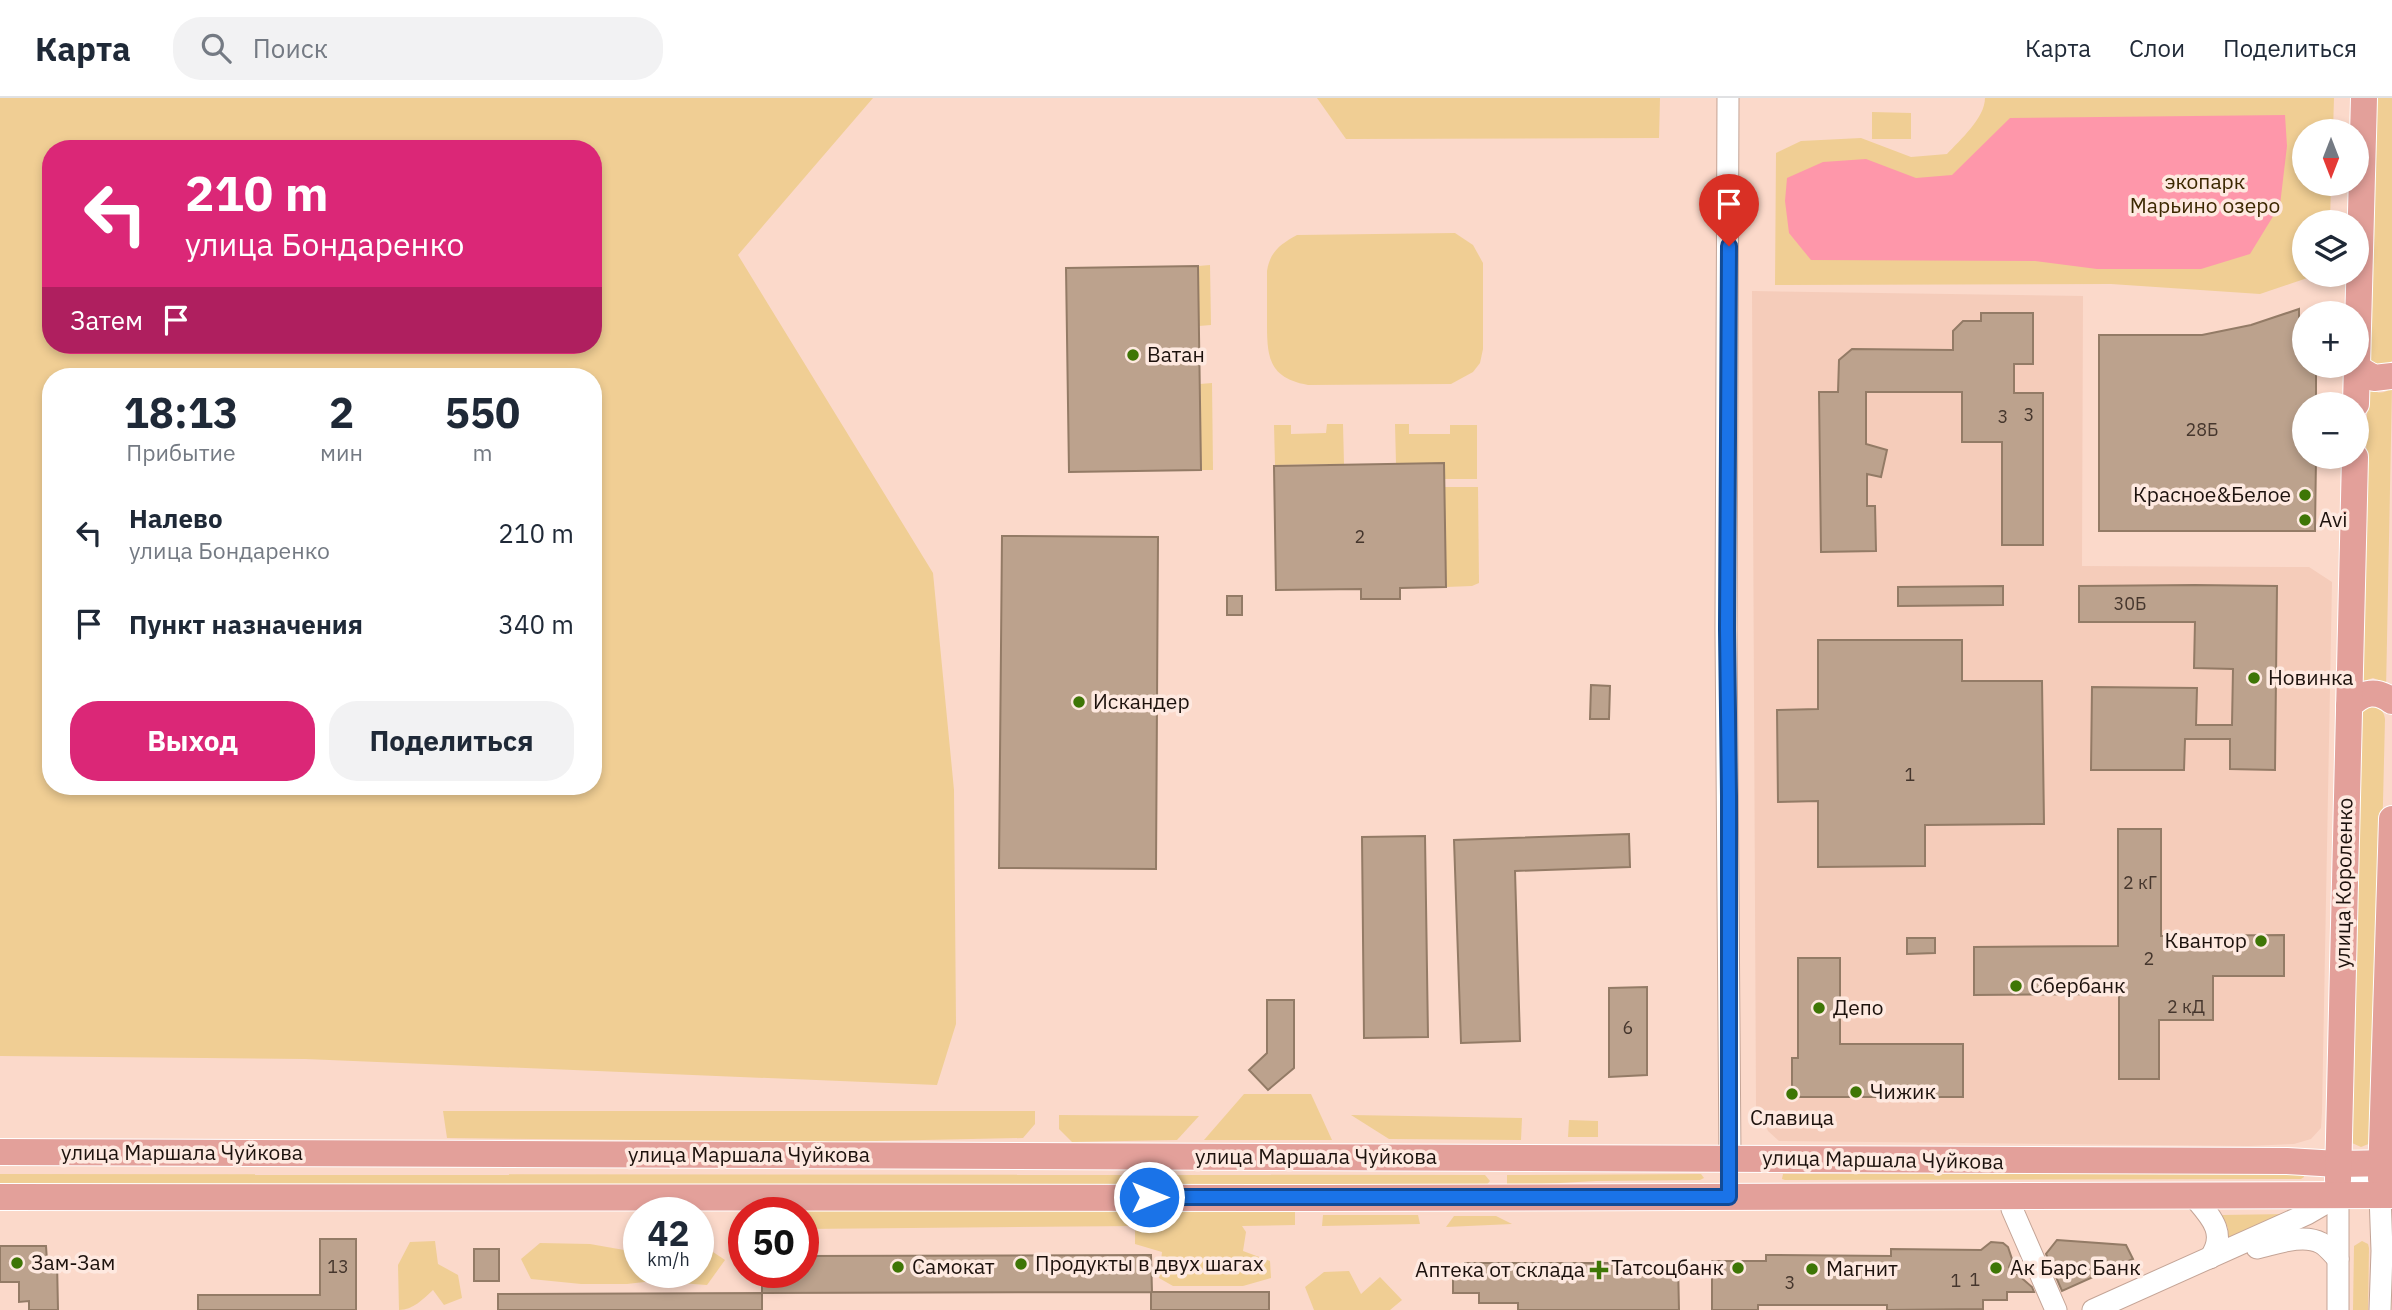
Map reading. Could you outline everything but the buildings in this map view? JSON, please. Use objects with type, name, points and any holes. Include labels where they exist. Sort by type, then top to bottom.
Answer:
[{"type":"main road","points":[[2359,301],[2364,98]]},
{"type":"main road","points":[[2369,375],[2374,378],[2392,376]]},
{"type":"main road","name":"улица Короленко","points":[[2338,1196],[2355,469]]},
{"type":"main road","points":[[2349,706],[2367,693],[2379,694],[2392,701]]},
{"type":"main road","points":[[2386,1195],[2392,819]]},
{"type":"main road","name":"улица Маршала Чуйкова","points":[[0,1152],[2387,1163]]},
{"type":"main road","points":[[1487,1158],[1492,1182],[1489,1197]]},
{"type":"main road","points":[[1729,1197],[1730,1159]]},
{"type":"main road","name":"улица Маршала Чуйкова","points":[[0,1197],[2386,1195]]},
{"type":"street","points":[[1728,98],[1730,1159]]},
{"type":"street","points":[[2094,1310],[2284,1226],[2338,1196],[2387,1163]]},
{"type":"street","points":[[2380,1310],[2386,1195]]},
{"type":"street","points":[[2194,1196],[2217,1227],[2219,1239],[2210,1258]]},
{"type":"street","name":"улица Короленко","points":[[2338,1196],[2338,1310]]},
{"type":"street","points":[[2012,1197],[2012,1209],[2056,1310]]},
{"type":"street","points":[[2210,1258],[2290,1241],[2313,1240],[2322,1243],[2338,1259]]},
{"type":"shaded area","name":"экопарк Марьино озеро","points":[[2285,115],[2287,146],[2280,205],[2250,254],[2201,269],[2097,269],[2035,261],[1811,260],[1789,233],[1785,201],[1787,178],[1823,162],[1866,159],[1916,178],[1952,175],[2010,118]]},
{"type":"shaded area","points":[[1752,291],[2083,296],[2082,566],[2309,567],[2332,582],[2322,1112],[2321,1128],[2311,1139],[2294,1144],[2249,1146],[1779,1141],[1768,1131],[1756,1106]]},
{"type":"green space","points":[[0,98],[873,98],[738,255],[933,573],[954,790],[956,1024],[937,1085],[305,1059],[0,1056]]},
{"type":"green space","points":[[1317,98],[1660,98],[1659,138],[1346,139]]},
{"type":"green space","name":"экопарк Марьино озеро","points":[[1985,98],[2334,98],[2333,119],[2292,119],[2292,196],[2331,196],[2330,210],[2292,210],[2292,283],[2260,294],[2111,284],[1775,285],[1776,153],[1801,141],[1861,138],[1911,157],[1947,154],[1976,121]]},
{"type":"green space","points":[[2374,98],[2392,98],[2392,361],[2381,367],[2369,358]]},
{"type":"green space","points":[[1872,112],[1911,113],[1911,139],[1872,139]]},
{"type":"green space","points":[[1455,233],[1473,245],[1483,263],[1483,349],[1480,363],[1473,372],[1451,384],[1308,385],[1294,382],[1277,371],[1269,354],[1268,344],[1267,271],[1271,258],[1281,245],[1297,235]]},
{"type":"green space","points":[[1210,265],[1211,325],[1199,326],[1198,266]]},
{"type":"green space","points":[[2368,380],[2377,392],[2384,392],[2392,387],[2386,691],[2383,682],[2373,678],[2364,681],[2360,690],[2366,469],[2369,469]]},
{"type":"green space","points":[[1212,383],[1213,470],[1201,470],[1200,384]]},
{"type":"green space","points":[[1327,424],[1343,424],[1344,464],[1275,465],[1274,425],[1291,425],[1291,434],[1326,433]]},
{"type":"green space","points":[[1395,424],[1409,424],[1409,434],[1450,434],[1450,425],[1477,425],[1477,479],[1444,479],[1444,463],[1396,464]]},
{"type":"green space","points":[[1444,487],[1478,487],[1479,583],[1472,586],[1446,587]]},
{"type":"green space","points":[[2367,707],[2379,709],[2385,719],[2375,1134],[2371,1143],[2361,1147],[2352,1143],[2360,713]]},
{"type":"green space","points":[[1244,1094],[1311,1094],[1332,1140],[1204,1140]]},
{"type":"green space","points":[[443,1111],[1035,1111],[1035,1124],[1023,1138],[829,1142],[447,1138]]},
{"type":"green space","points":[[1059,1115],[1199,1116],[1177,1140],[1072,1142],[1059,1129]]},
{"type":"green space","points":[[1351,1115],[1522,1118],[1521,1140],[1389,1139]]},
{"type":"green space","points":[[1569,1120],[1598,1121],[1598,1137],[1568,1137]]},
{"type":"green space","points":[[0,1174],[1485,1175],[1490,1181],[1485,1187],[0,1184]]},
{"type":"green space","points":[[1701,1174],[1704,1178],[1700,1180],[1596,1181],[1507,1186],[1507,1175]]},
{"type":"green space","points":[[1783,1174],[2303,1174],[2304,1177],[1785,1180],[1782,1179]]},
{"type":"green space","points":[[819,1207],[1295,1207],[1295,1225],[1242,1226],[1246,1232],[1243,1251],[1270,1261],[1271,1278],[1243,1286],[1173,1286],[1159,1278],[1162,1252],[1135,1244],[1135,1226],[819,1229]]},
{"type":"green space","points":[[2293,1214],[2227,1243],[2228,1228],[2221,1215]]},
{"type":"green space","points":[[1323,1215],[1418,1215],[1420,1224],[1322,1226]]},
{"type":"green space","points":[[1454,1216],[1496,1216],[1512,1224],[1446,1227]]},
{"type":"green space","points":[[435,1241],[438,1264],[458,1275],[462,1298],[444,1305],[433,1290],[413,1306],[399,1310],[398,1265],[410,1242]]},
{"type":"green space","points":[[2362,1241],[2368,1244],[2369,1248],[2368,1310],[2353,1310],[2354,1246]]},
{"type":"green space","points":[[540,1243],[590,1244],[623,1250],[623,1284],[581,1284],[531,1279],[521,1259]]},
{"type":"green space","points":[[714,1253],[725,1260],[714,1275]]},
{"type":"green space","points":[[1349,1271],[1361,1294],[1380,1277],[1402,1300],[1390,1310],[1314,1310],[1305,1287],[1324,1272]]},
{"type":"place","name":"Ватан","points":[[1133,355]]},
{"type":"place","name":"Красное&Белое","points":[[2305,495]]},
{"type":"place","name":"Avi","points":[[2305,520]]},
{"type":"place","name":"Новинка","points":[[2254,678]]},
{"type":"place","name":"Искандер","points":[[1079,702]]},
{"type":"place","name":"Квантор","points":[[2261,941]]},
{"type":"place","name":"Сбербанк","points":[[2016,986]]},
{"type":"place","name":"Депо","points":[[1819,1008]]},
{"type":"place","name":"Чижик","points":[[1856,1092]]},
{"type":"place","name":"Славица","points":[[1792,1094]]},
{"type":"place","name":"Зам-Зам","points":[[17,1263]]},
{"type":"place","name":"Продукты в двух шагах","points":[[1021,1264]]},
{"type":"place","name":"Самокат","points":[[898,1267]]},
{"type":"place","name":"Татсоцбанк","points":[[1738,1268]]},
{"type":"place","name":"Ак Барс Банк","points":[[1996,1268]]},
{"type":"place","name":"Магнит","points":[[1812,1269]]},
{"type":"place","name":"Аптека от склада","points":[[1599,1270]]},
{"type":"route","points":[[1149,1197],[1729,1197],[1729,246]]}]
